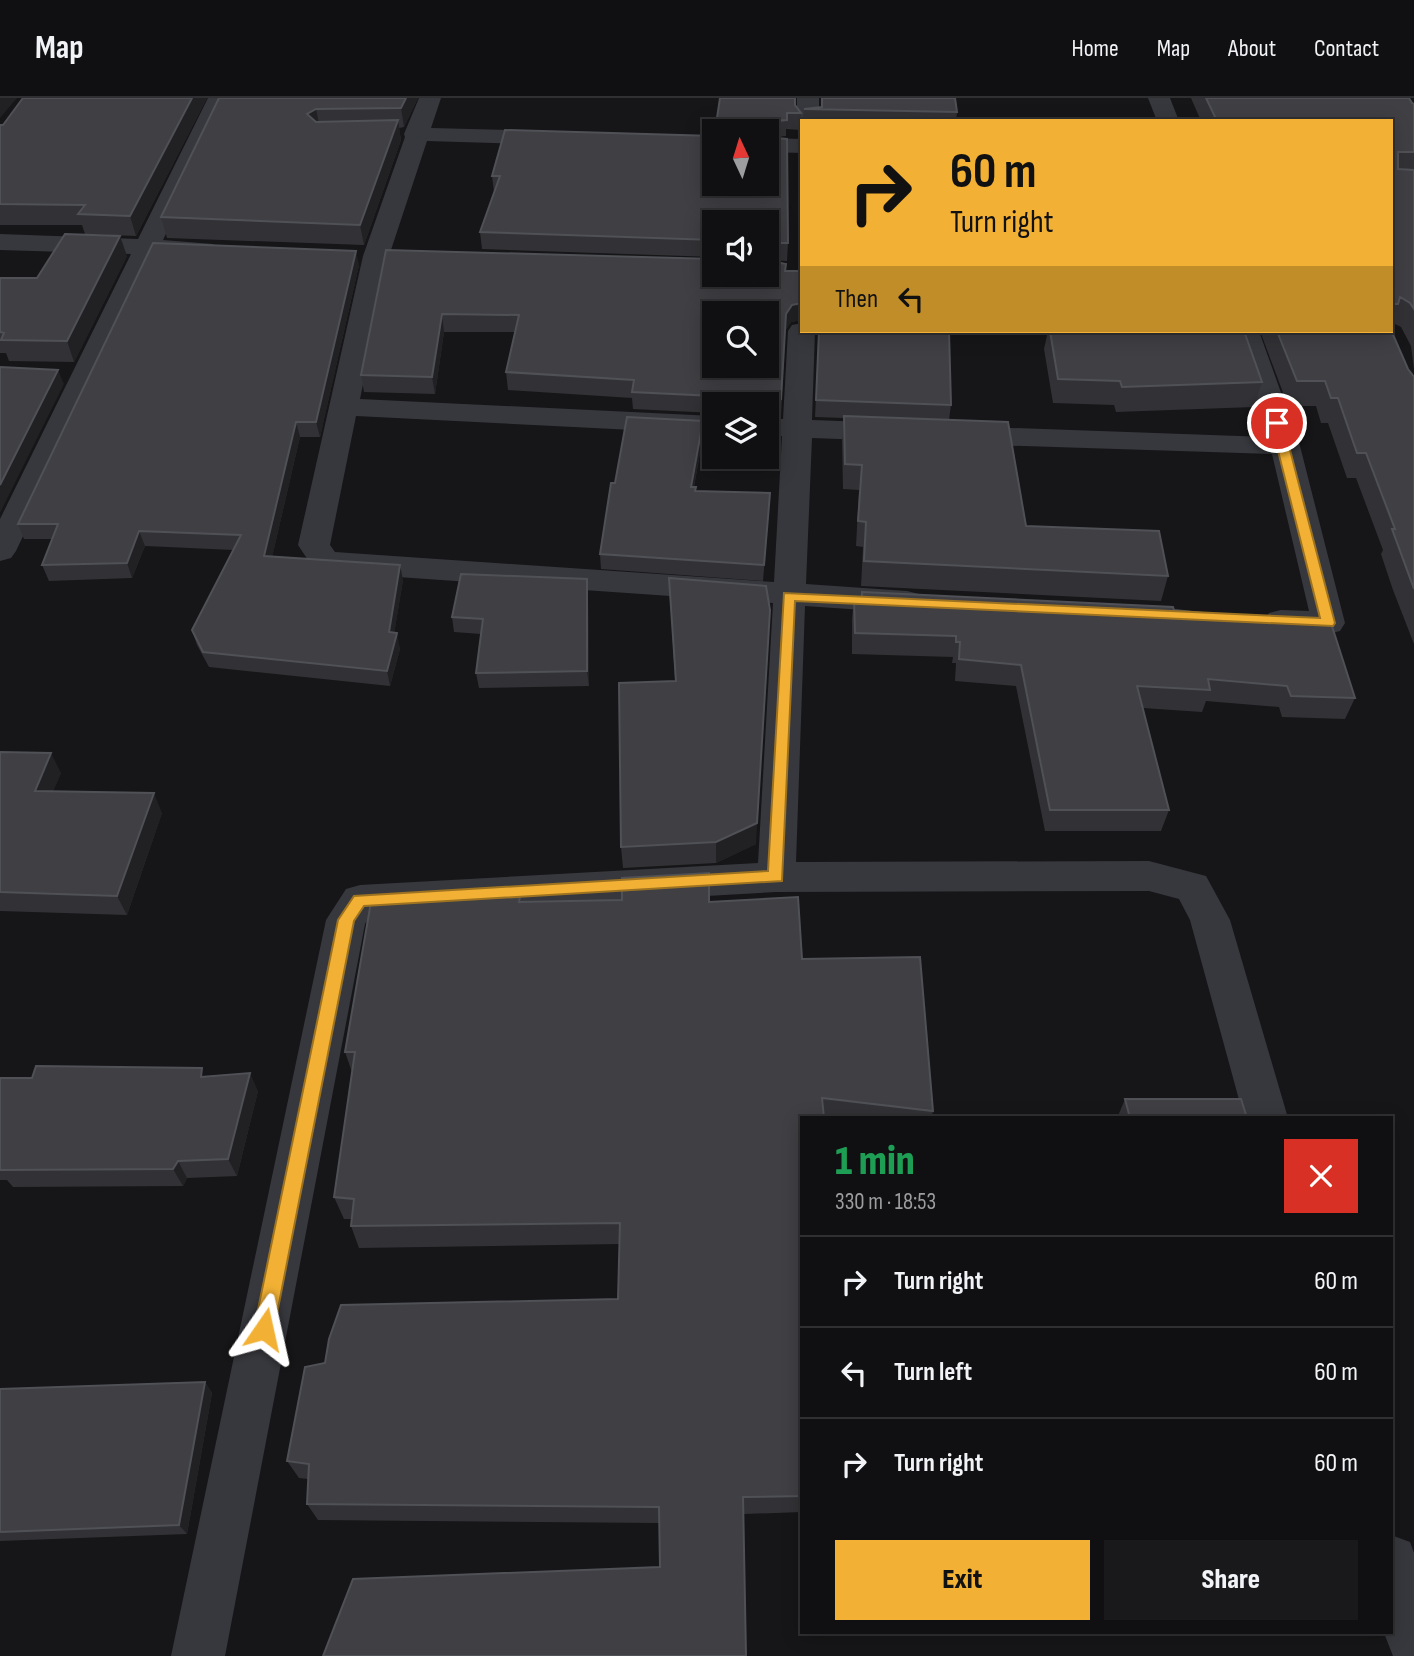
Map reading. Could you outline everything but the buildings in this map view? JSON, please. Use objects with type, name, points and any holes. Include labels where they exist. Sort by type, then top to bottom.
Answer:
[{"type":"street","points":[[0,551],[72,374],[145,247],[219,98]]},
{"type":"street","points":[[430,98],[415,134],[376,256],[314,545],[325,562],[789,596],[941,604]]},
{"type":"street","points":[[808,98],[808,119]]},
{"type":"street","points":[[1159,98],[1167,119]]},
{"type":"street","points":[[415,134],[578,139]]},
{"type":"street","points":[[779,145],[800,146]]},
{"type":"street","points":[[0,242],[226,250]]},
{"type":"street","points":[[776,877],[789,596],[782,428],[802,333]]},
{"type":"street","points":[[1245,619],[1328,623],[1284,446],[1246,333]]},
{"type":"street","points":[[343,407],[702,424]]},
{"type":"street","points":[[782,428],[1284,446]]},
{"type":"street","points":[[198,1656],[346,920],[360,900],[776,877],[1149,876],[1192,887],[1210,920],[1265,1116]]},
{"type":"street","points":[[1393,1568],[1414,1642]]},
{"type":"route","points":[[264,1329],[346,920],[360,900],[776,877],[789,596],[1328,623],[1277,423]]}]
